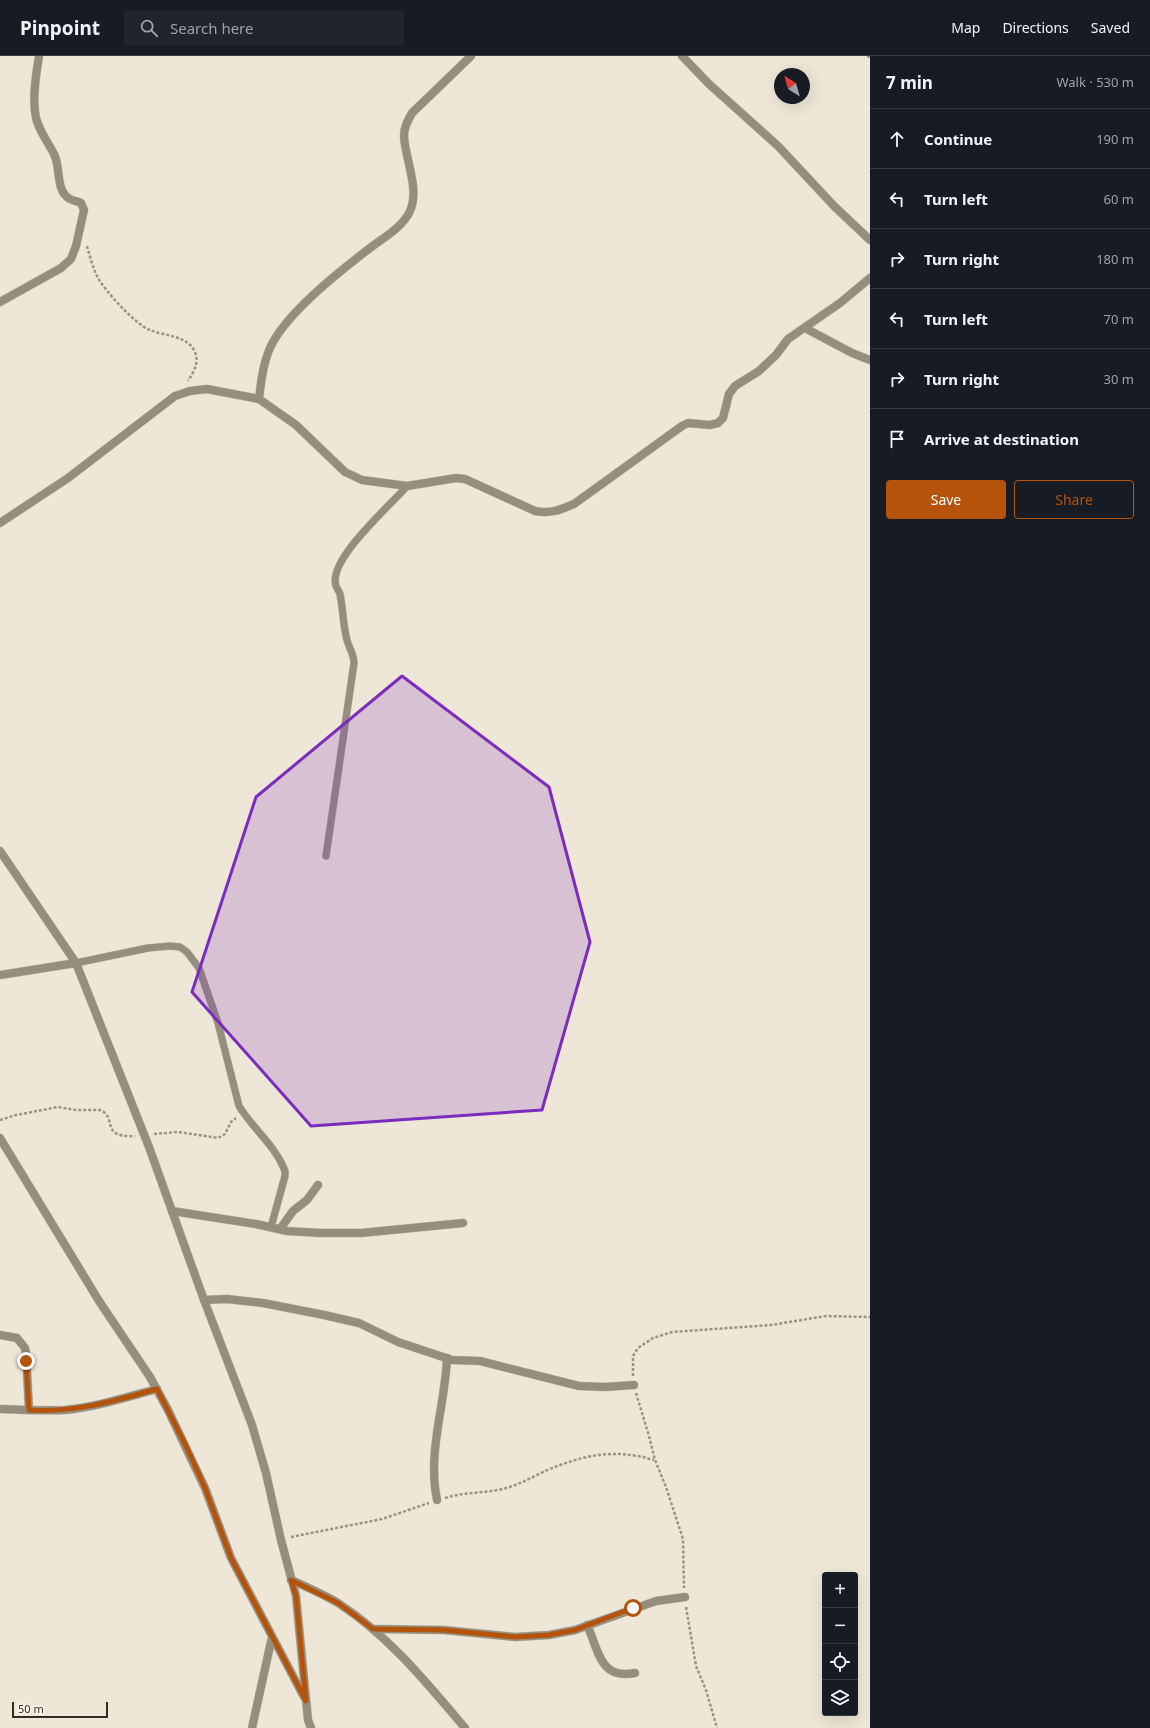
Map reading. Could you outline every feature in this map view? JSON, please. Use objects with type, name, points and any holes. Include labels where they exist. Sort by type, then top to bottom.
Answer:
[{"type":"street","points":[[0,302],[61,268],[71,259],[81,225],[84,206],[64,195],[59,168],[54,154],[36,118],[35,88],[39,56]]},
{"type":"street","points":[[259,399],[262,376],[270,348],[285,324],[346,266],[402,222],[410,211],[413,196],[404,136],[406,123],[412,113],[471,56]]},
{"type":"street","points":[[682,56],[709,84],[778,146],[834,206],[870,240]]},
{"type":"street","points":[[0,523],[68,478],[175,396],[190,391],[207,389],[259,399],[296,425],[345,472],[362,480],[407,486],[456,478],[465,479],[535,511],[546,513],[557,512],[574,504],[682,426],[688,423],[710,425],[718,423],[723,418],[729,394],[735,386],[759,371],[776,355],[784,344],[859,289],[870,278]]},
{"type":"street","points":[[806,328],[852,353],[870,360]]},
{"type":"street","points":[[0,851],[76,963],[145,1135],[204,1300],[252,1425],[266,1473],[281,1540],[296,1596],[308,1720],[311,1728]]},
{"type":"street","points":[[0,975],[76,963]]},
{"type":"street","points":[[0,1138],[99,1301],[157,1389],[186,1446],[205,1488],[231,1558],[306,1701]]},
{"type":"street","points":[[280,1229],[293,1211],[306,1200],[318,1185]]},
{"type":"street","points":[[172,1211],[280,1229],[320,1233],[361,1233],[463,1223]]},
{"type":"street","points":[[204,1300],[227,1299],[263,1303],[359,1323],[398,1342],[447,1358],[480,1361],[579,1386],[605,1387],[634,1385]]},
{"type":"street","points":[[0,1335],[17,1338],[25,1348],[29,1410]]},
{"type":"street","points":[[436,1500],[433,1483],[434,1459],[446,1380],[447,1358]]},
{"type":"street","points":[[0,1408],[66,1410],[108,1403],[157,1389]]},
{"type":"street","points":[[291,1580],[338,1603],[373,1629],[419,1674],[465,1728]]},
{"type":"street","points":[[373,1629],[444,1630],[515,1637],[549,1635],[575,1630],[656,1601],[685,1597]]},
{"type":"street","points":[[587,1625],[600,1659],[608,1670],[623,1675],[635,1673]]},
{"type":"street","points":[[252,1728],[272,1637]]},
{"type":"lane","points":[[326,856],[354,663],[353,655],[347,641],[340,594],[335,584],[335,576],[337,568],[361,534],[407,486]]},
{"type":"lane","points":[[76,963],[148,948],[170,946],[180,947],[187,952],[199,968],[218,1023],[239,1106],[244,1114],[267,1140],[285,1171],[285,1176],[271,1227]]},
{"type":"path","points":[[81,225],[93,266],[99,279],[111,294],[135,320],[149,330],[182,340],[195,352],[197,365],[175,396]]},
{"type":"path","points":[[0,1120],[16,1115],[58,1107],[76,1110],[100,1110],[106,1115],[113,1131],[116,1134],[126,1136],[178,1132],[218,1138],[225,1134],[231,1122],[244,1114]]},
{"type":"path","points":[[717,1728],[706,1690],[696,1666],[685,1597],[683,1540],[666,1487],[654,1460],[649,1436],[634,1385],[633,1356],[638,1348],[653,1338],[672,1332],[771,1325],[826,1316],[870,1317]]},
{"type":"path","points":[[281,1540],[382,1520],[436,1500],[452,1496],[503,1488],[547,1470],[602,1454],[631,1454],[654,1460]]},
{"type":"highlighted area","points":[[402,676],[549,787],[590,942],[542,1110],[311,1126],[192,992],[256,797]]},
{"type":"route","points":[[26,1361],[29,1410],[66,1410],[108,1403],[157,1389],[186,1446],[205,1488],[231,1558],[253,1603],[306,1701],[296,1596],[291,1580],[338,1603],[373,1629],[444,1630],[515,1637],[549,1635],[575,1630],[633,1608]]}]
